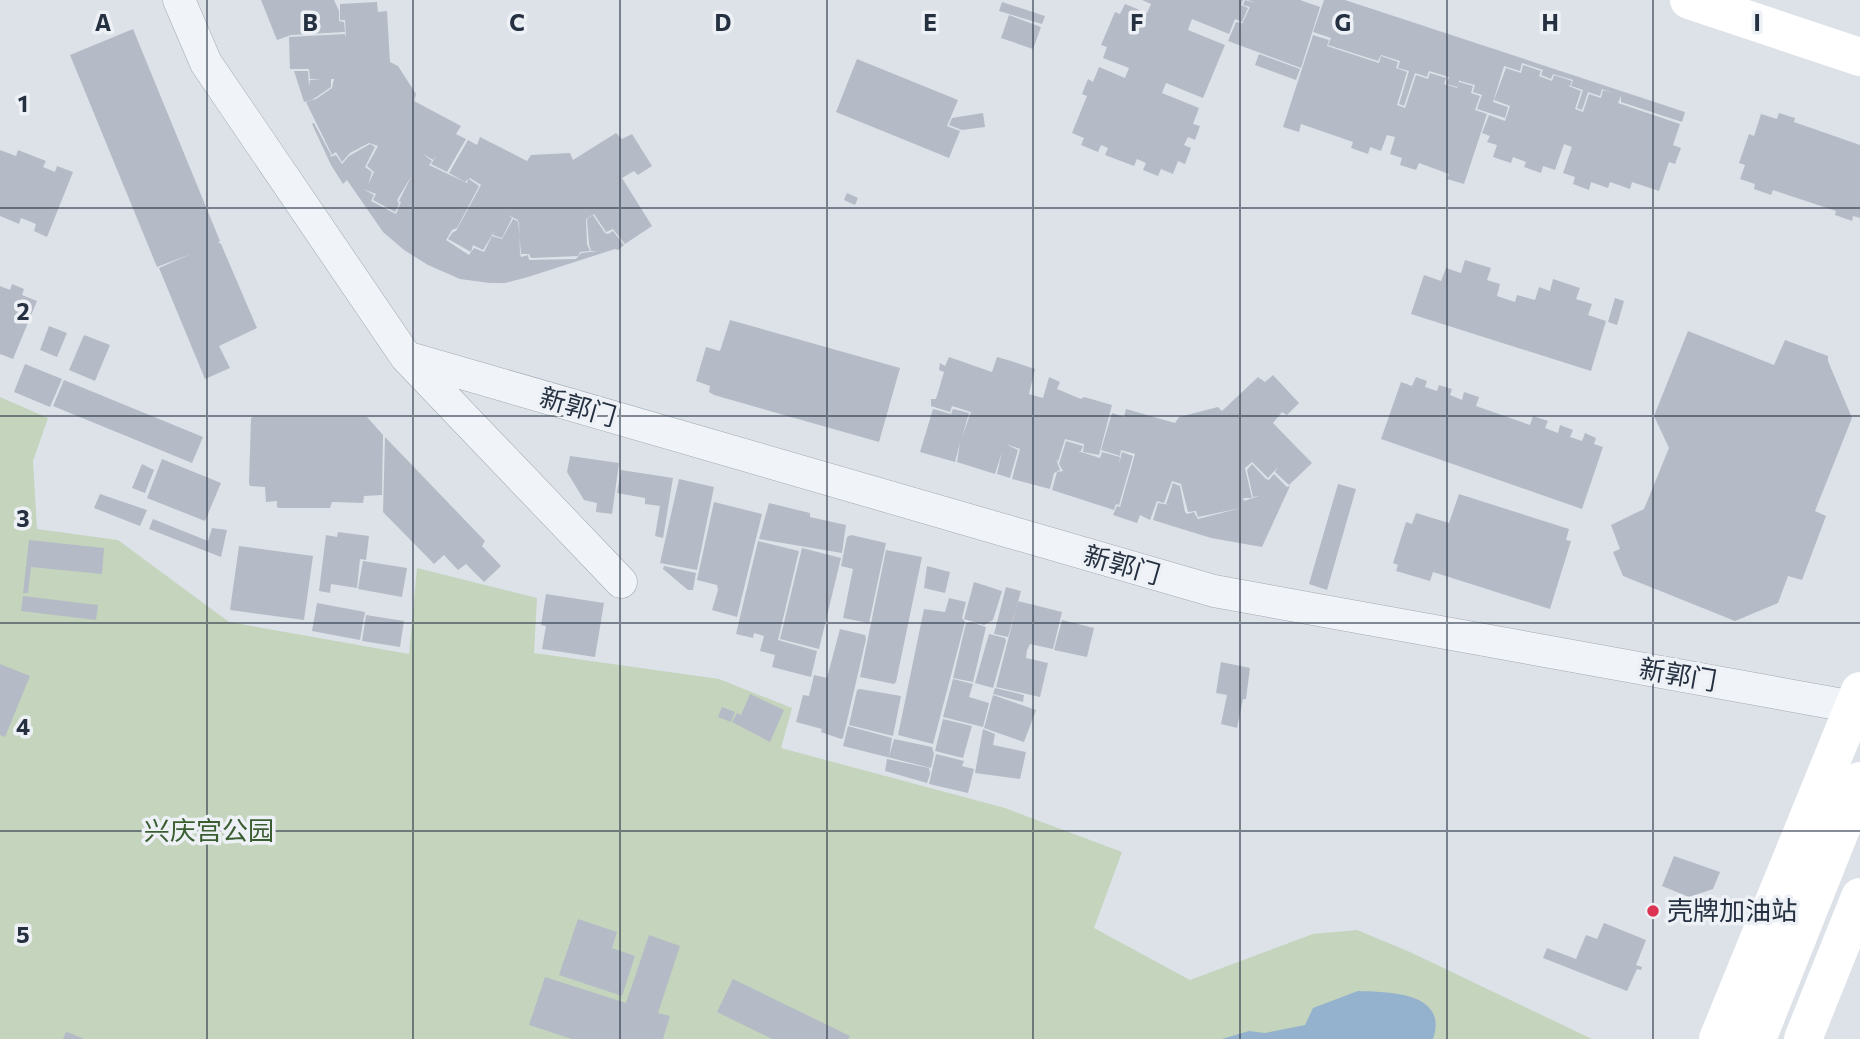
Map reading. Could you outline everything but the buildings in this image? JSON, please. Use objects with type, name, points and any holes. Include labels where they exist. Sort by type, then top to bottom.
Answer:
[{"type":"street","points":[[178,0],[206,62],[406,357],[621,582]]},
{"type":"street","points":[[1689,0],[1860,57]]},
{"type":"street","name":"新郭门","points":[[406,357],[1214,592],[1858,704]]},
{"type":"street","points":[[1757,1039],[1860,783],[1858,704]]},
{"type":"street","points":[[1718,1039],[1858,704]]},
{"type":"street","points":[[1803,1039],[1860,897]]},
{"type":"green space","name":"兴庆宫公园","points":[[0,397],[48,418],[33,461],[37,529],[118,540],[229,622],[409,654],[417,568],[537,598],[534,653],[719,679],[792,708],[781,748],[1005,808],[1122,852],[1094,928],[1190,980],[1313,934],[1357,930],[1410,952],[1592,1039],[0,1039]]},
{"type":"water","points":[[1358,991],[1400,994],[1424,1003],[1432,1012],[1436,1023],[1433,1039],[1222,1039],[1249,1031],[1265,1033],[1305,1025],[1313,1008]]},
{"type":"place","name":"壳牌加油站","points":[[1653,911]]}]
